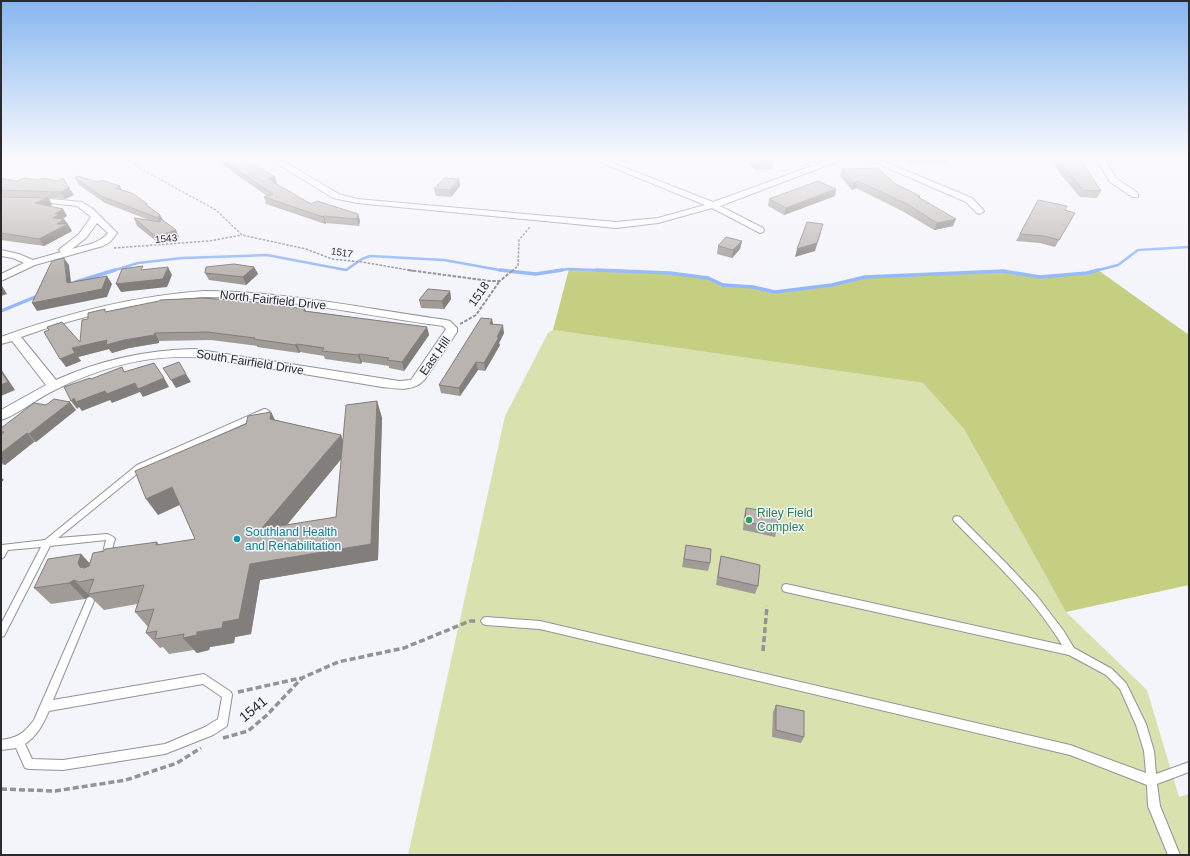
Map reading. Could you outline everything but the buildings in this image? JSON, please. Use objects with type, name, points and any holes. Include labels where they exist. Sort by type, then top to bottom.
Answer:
[{"type":"street","points":[[345,199],[373,204],[603,225],[636,224],[673,218],[730,199]]},
{"type":"street","points":[[700,199],[760,230]]},
{"type":"street","points":[[966,199],[980,211]]},
{"type":"street","points":[[1,200],[66,202],[83,206],[113,233],[107,240],[91,247],[32,263],[1,278]]},
{"type":"street","points":[[51,257],[77,242],[91,228],[95,218]]},
{"type":"street","points":[[1,253],[16,256],[32,263]]},
{"type":"street","name":"North Fairfield Drive","points":[[1,341],[74,316],[101,309],[131,303],[203,294],[233,294],[372,312],[446,323],[452,328]]},
{"type":"street","name":"East Hill","points":[[415,383],[451,332],[452,328]]},
{"type":"street","points":[[14,336],[53,386]]},
{"type":"street","name":"South Fairfield Drive","points":[[1,416],[23,401],[53,386],[85,373],[125,362],[172,354],[193,353],[224,357],[382,383],[415,383]]},
{"type":"lane","points":[[1,633],[47,543],[140,467],[266,411]]},
{"type":"lane","points":[[957,519],[1042,609],[1060,631],[1072,651]]},
{"type":"lane","points":[[1,555],[5,547],[107,537],[111,539],[111,542],[104,563]]},
{"type":"lane","points":[[786,588],[1072,651],[1109,672],[1123,686],[1141,724],[1149,751],[1154,806],[1174,855]]},
{"type":"lane","points":[[1,745],[16,744],[28,736],[38,724],[90,601]]},
{"type":"lane","points":[[486,621],[540,624],[1004,734],[1070,750],[1151,781],[1189,767]]},
{"type":"lane","points":[[19,742],[30,764],[63,765],[165,749],[209,731],[223,722],[227,695],[204,679],[46,706]]},
{"type":"path","name":"1517","points":[[196,199],[216,210],[242,235],[306,249],[332,259],[362,262],[431,274],[490,282],[500,281]]},
{"type":"path","points":[[500,281],[518,266],[519,240],[531,226],[533,218]]},
{"type":"path","name":"1543","points":[[91,247],[124,248],[179,244],[242,235]]},
{"type":"path","name":"1518","points":[[452,328],[476,315],[500,281]]},
{"type":"path","points":[[763,651],[767,606]]},
{"type":"path","name":"1541","points":[[217,741],[248,731],[267,715],[302,678],[338,662],[404,648],[470,621],[486,621]]},
{"type":"path","points":[[227,695],[302,678]]},
{"type":"path","points":[[1,789],[55,791],[126,780],[178,763],[204,746]]},
{"type":"green space","points":[[569,269],[637,271],[708,278],[717,282],[775,292],[832,285],[865,277],[1003,271],[1040,277],[1087,273],[1098,270],[1189,335],[1189,585],[1066,612],[964,429],[923,383],[553,330]]},
{"type":"green space","name":"Riley Field Complex","points":[[553,330],[923,383],[964,429],[1066,612],[1147,690],[1179,797],[1189,794],[1189,855],[408,855],[505,416],[548,333]]},
{"type":"waterway","points":[[1095,271],[1118,265],[1138,250],[1189,247]]},
{"type":"waterway","points":[[112,271],[138,263],[182,258],[267,255],[346,270],[362,259],[370,256],[444,260],[505,271]]},
{"type":"waterway","points":[[76,282],[115,270]]},
{"type":"waterway","points":[[500,270],[536,274],[562,270]]},
{"type":"waterway","points":[[555,271],[562,270]]},
{"type":"waterway","points":[[562,270],[614,271]]},
{"type":"waterway","points":[[596,270],[614,271]]},
{"type":"waterway","points":[[1003,271],[1040,277],[1087,273],[1098,270]]},
{"type":"waterway","points":[[614,271],[621,271]]},
{"type":"waterway","points":[[614,271],[670,273],[708,278],[723,285],[753,287],[775,292],[832,285],[865,277],[1003,271]]},
{"type":"waterway","points":[[1,311],[40,295]]},
{"type":"place","name":"Riley Field Complex","points":[[749,520]]},
{"type":"place","name":"Southland Health and Rehabilitation","points":[[237,539]]}]
